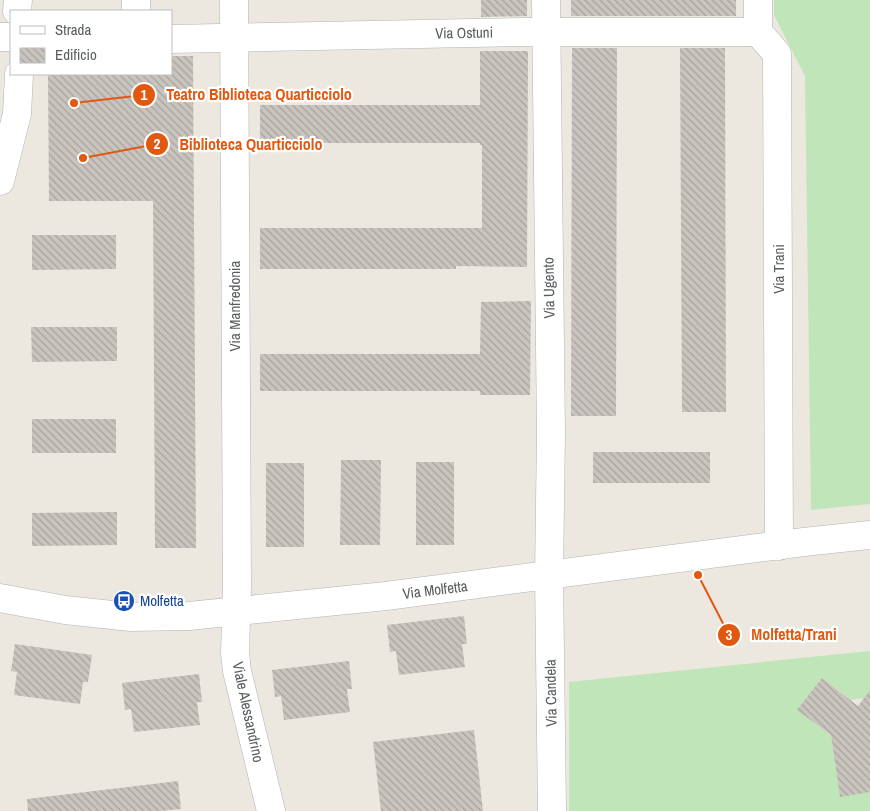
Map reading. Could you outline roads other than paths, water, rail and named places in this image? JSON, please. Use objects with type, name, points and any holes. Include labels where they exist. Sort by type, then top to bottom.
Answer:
[{"type":"street","name":"Via Manfredonia","points":[[234,0],[236,612]]},
{"type":"street","name":"Via Ugento","points":[[546,0],[551,433],[549,575]]},
{"type":"street","points":[[758,0],[758,32]]},
{"type":"street","name":"Via Ostuni","points":[[172,39],[546,32],[758,32]]},
{"type":"street","name":"Via Trani","points":[[758,32],[777,54],[779,546]]},
{"type":"street","points":[[0,181],[17,114],[19,75]]},
{"type":"street","name":"Via Molfetta","points":[[0,598],[58,609],[131,617],[175,617],[386,596],[870,535]]},
{"type":"street","name":"Via Candela","points":[[549,575],[552,811]]},
{"type":"street","name":"Viale Alessandrino","points":[[236,612],[235,653],[238,676],[271,811]]},
{"type":"place","name":"Teatro Biblioteca Quarticciolo","points":[[74,103]]},
{"type":"place","name":"Biblioteca Quarticciolo","points":[[83,158]]},
{"type":"place","name":"Molfetta/Trani","points":[[698,575]]},
{"type":"place","name":"Molfetta","points":[[124,601]]}]
